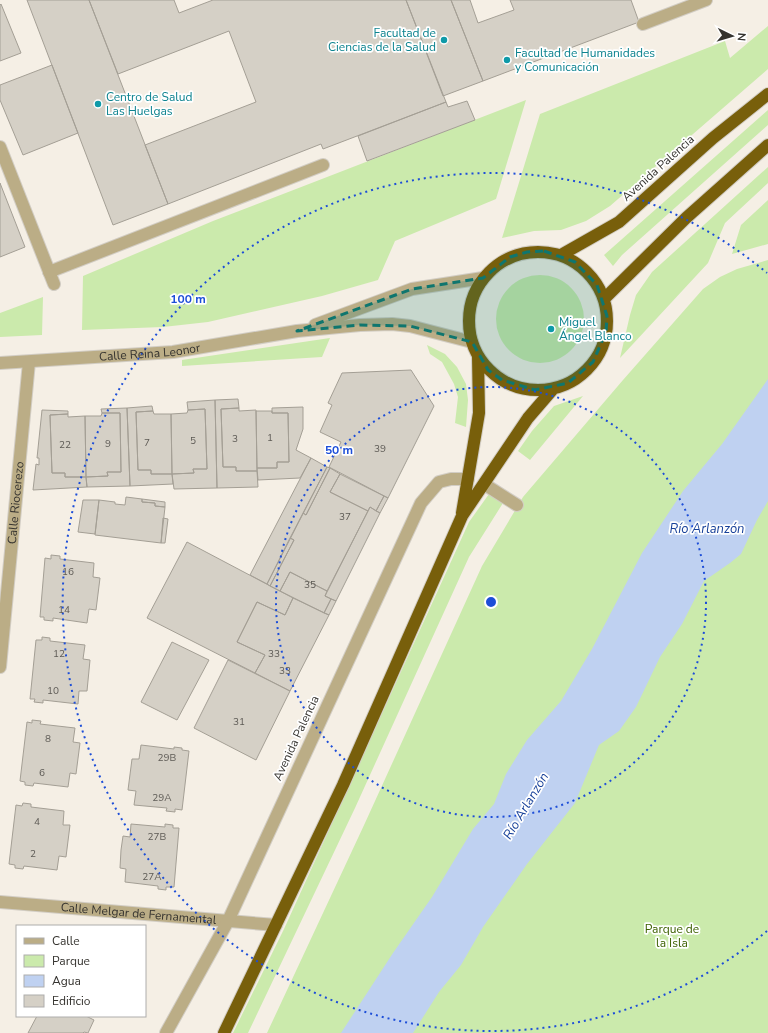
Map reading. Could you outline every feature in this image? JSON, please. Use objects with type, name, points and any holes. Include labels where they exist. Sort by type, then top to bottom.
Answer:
[{"type":"highway","name":"Avenida Palencia","points":[[561,255],[619,222],[713,138],[768,94]]},
{"type":"highway","points":[[604,299],[686,218],[768,145]]},
{"type":"highway","points":[[544,251],[561,255],[575,262],[588,272],[604,299],[607,316],[606,332],[601,348],[593,362],[582,374],[568,383],[553,389],[535,390],[518,388],[502,380],[488,370],[478,356],[472,342],[468,326],[469,309],[475,292],[483,278],[496,265],[510,257],[527,252],[544,251]]},
{"type":"highway","points":[[462,516],[479,413],[478,356]]},
{"type":"highway","points":[[224,1033],[343,785],[462,516],[528,418],[553,389]]},
{"type":"street","points":[[643,24],[706,0]]},
{"type":"street","points":[[0,147],[54,284]]},
{"type":"street","points":[[49,272],[323,165]]},
{"type":"street","name":"Calle Reina Leonor","points":[[297,331],[412,289],[483,278]]},
{"type":"street","name":"Calle Reina Leonor","points":[[0,363],[173,352],[297,331],[360,325],[392,324],[410,326],[472,342]]},
{"type":"street","name":"Calle Riocerezo","points":[[0,667],[30,362]]},
{"type":"street","name":"Avenida Palencia","points":[[166,1033],[228,921],[421,503],[439,482],[451,479],[468,479]]},
{"type":"street","points":[[484,484],[517,505]]},
{"type":"street","name":"Calle Melgar de Fernamental","points":[[0,902],[276,925]]},
{"type":"highlighted area","points":[[544,251],[575,262],[597,285],[607,316],[606,332],[593,362],[568,383],[535,390],[502,380],[488,370],[472,342],[410,326],[360,325],[297,331],[412,289],[483,278],[510,257],[527,252]]},
{"type":"green space","points":[[768,26],[768,69],[610,206],[586,221],[561,230],[534,231],[502,238],[540,114],[725,41],[730,58]]},
{"type":"green space","points":[[526,100],[496,199],[395,241],[378,280],[322,296],[208,322],[163,327],[82,330],[83,276],[213,221]]},
{"type":"green space","points":[[768,110],[768,125],[622,255],[613,266],[604,255]]},
{"type":"green space","points":[[768,167],[768,183],[725,223],[708,263],[620,358],[636,295],[652,272]]},
{"type":"green space","points":[[768,200],[768,244],[732,254],[741,225]]},
{"type":"green space","name":"Parque de la Isla","points":[[768,260],[768,1033],[267,1033],[482,566],[523,497],[703,289],[720,277],[737,269]]},
{"type":"green space","points":[[540,275],[557,278],[565,282],[577,294],[581,302],[584,319],[581,336],[577,344],[565,356],[557,360],[540,363],[523,360],[515,356],[503,344],[499,336],[496,319],[499,302],[503,294],[515,282],[523,278]]},
{"type":"green space","points":[[43,297],[42,335],[0,337],[0,313]]},
{"type":"green space","points":[[330,338],[322,357],[182,366],[182,360]]},
{"type":"green space","points":[[427,345],[445,354],[457,367],[466,384],[468,400],[466,427],[455,423],[458,397],[454,384],[442,362],[430,354]]},
{"type":"green space","points":[[583,396],[530,460],[518,451],[532,431],[554,406]]},
{"type":"green space","points":[[489,494],[503,503],[469,557],[355,808],[248,1033],[233,1033],[284,929],[469,522]]},
{"type":"water","name":"Río Arlanzón","points":[[768,379],[768,501],[741,554],[704,581],[682,624],[660,657],[636,707],[619,731],[599,745],[575,803],[527,864],[483,927],[461,965],[439,992],[413,1033],[341,1033],[393,953],[432,897],[473,829],[494,804],[506,774],[527,740],[561,701],[592,649],[642,553],[683,491],[722,444]]},
{"type":"building","name":"Centro de Salud Las Huelgas","points":[[27,0],[89,0],[168,204],[113,225]]},
{"type":"building","points":[[89,0],[174,0],[179,13],[213,0],[406,0],[446,102],[323,149],[321,144],[168,204],[145,145],[256,102],[229,31],[118,74]]},
{"type":"building","name":"Facultad de Ciencias de la Salud","points":[[406,0],[451,0],[483,81],[443,96]]},
{"type":"building","name":"Facultad de Humanidades y Comunicación","points":[[451,0],[470,0],[478,23],[514,10],[510,0],[631,0],[639,22],[483,81]]},
{"type":"building","points":[[1,4],[21,53],[0,61],[0,5]]},
{"type":"building","points":[[52,65],[78,133],[23,155],[0,100],[0,85]]},
{"type":"building","points":[[467,101],[475,120],[367,161],[358,136],[446,102],[448,107]]},
{"type":"building","points":[[0,183],[25,247],[0,257]]},
{"type":"building","points":[[411,370],[434,406],[388,498],[329,467],[341,442],[320,432],[332,405],[328,403],[342,373]]},
{"type":"building","points":[[238,399],[239,408],[221,409],[223,467],[236,467],[236,471],[257,471],[258,487],[217,488],[215,400]]},
{"type":"building","points":[[215,400],[217,488],[174,489],[172,474],[194,473],[193,469],[207,469],[205,409],[188,410],[187,402]]},
{"type":"building","points":[[152,406],[153,411],[136,412],[138,470],[151,470],[151,474],[172,474],[173,484],[130,486],[127,408]]},
{"type":"building","points":[[303,407],[303,429],[296,450],[311,458],[300,478],[258,480],[257,468],[277,468],[277,462],[289,462],[288,413],[272,413],[272,408]]},
{"type":"building","points":[[127,408],[130,486],[87,487],[86,477],[108,476],[107,472],[121,472],[120,413],[102,413],[101,409]]},
{"type":"building","points":[[239,408],[239,411],[256,410],[257,471],[236,471],[236,467],[223,467],[221,409]]},
{"type":"building","points":[[205,409],[207,469],[193,469],[194,473],[172,474],[171,414],[187,413],[188,410]]},
{"type":"building","points":[[42,410],[68,411],[68,414],[50,415],[52,473],[65,473],[65,477],[86,477],[87,487],[33,490],[36,464],[39,465],[39,458],[37,458]]},
{"type":"building","points":[[153,411],[154,414],[171,414],[172,474],[151,474],[151,470],[138,470],[136,412]]},
{"type":"building","points":[[256,411],[288,413],[289,462],[277,462],[277,468],[257,468]]},
{"type":"building","points":[[102,413],[120,413],[121,472],[107,472],[108,476],[86,477],[85,416],[101,416]]},
{"type":"building","points":[[68,414],[68,417],[85,416],[86,477],[65,477],[65,473],[52,473],[50,415]]},
{"type":"building","points":[[311,458],[327,467],[267,584],[250,575]]},
{"type":"building","points":[[327,467],[330,468],[306,515],[303,513]]},
{"type":"building","points":[[330,468],[340,474],[330,492],[368,511],[327,591],[290,572],[280,591],[270,586],[294,540],[290,538],[303,513],[306,515]]},
{"type":"building","points":[[340,474],[384,496],[376,511],[370,507],[368,511],[330,492]]},
{"type":"building","points":[[384,496],[388,498],[380,513],[376,511]]},
{"type":"building","points":[[126,497],[142,499],[142,502],[155,503],[155,506],[165,507],[161,543],[95,535],[99,500],[125,505]]},
{"type":"building","points":[[142,499],[165,502],[165,507],[155,506],[155,503],[142,502]]},
{"type":"building","points":[[83,500],[99,500],[95,534],[78,532]]},
{"type":"building","points":[[370,507],[380,513],[336,601],[325,596]]},
{"type":"building","points":[[163,518],[168,519],[165,543],[161,543]]},
{"type":"building","points":[[290,538],[294,540],[270,586],[267,584]]},
{"type":"building","points":[[187,542],[293,598],[285,615],[257,602],[237,642],[265,655],[255,673],[147,618]]},
{"type":"building","points":[[51,555],[60,556],[60,559],[94,563],[93,577],[100,578],[96,610],[89,609],[87,623],[53,618],[53,621],[44,620],[44,617],[40,617],[45,558],[51,559]]},
{"type":"building","points":[[290,572],[327,591],[325,596],[331,599],[324,613],[280,591]]},
{"type":"building","points":[[293,598],[329,615],[290,691],[255,673],[265,655],[237,642],[257,602],[285,615]]},
{"type":"building","points":[[331,599],[336,601],[329,615],[324,613]]},
{"type":"building","points":[[42,637],[50,638],[50,641],[85,645],[83,659],[90,660],[87,691],[79,691],[78,704],[43,700],[43,703],[34,702],[35,699],[30,699],[36,640],[42,640]]},
{"type":"building","points":[[172,642],[209,660],[177,720],[141,702]]},
{"type":"building","points":[[228,660],[290,691],[256,760],[194,728]]},
{"type":"building","points":[[32,720],[41,721],[40,724],[75,728],[73,742],[80,743],[76,774],[70,773],[68,787],[34,783],[33,786],[25,785],[25,782],[20,781],[27,722],[32,723]]},
{"type":"building","points":[[141,745],[174,749],[174,747],[182,748],[182,750],[189,751],[182,810],[175,809],[175,812],[166,811],[167,808],[134,805],[136,791],[128,790],[132,759],[139,759]]},
{"type":"building","points":[[23,803],[31,804],[31,807],[64,811],[63,825],[70,825],[66,857],[59,856],[57,870],[24,866],[23,869],[15,868],[15,865],[9,864],[16,805],[22,806]]},
{"type":"building","points":[[131,824],[165,827],[165,824],[173,825],[173,828],[179,828],[174,887],[166,887],[166,890],[158,889],[158,886],[125,882],[126,869],[120,868],[121,850],[123,836],[130,837]]},
{"type":"building","points":[[36,1017],[88,1017],[94,1020],[88,1033],[28,1033]]},
{"type":"place","name":"Facultad de Ciencias de la Salud","points":[[444,40]]},
{"type":"place","name":"Facultad de Humanidades y Comunicación","points":[[507,60]]},
{"type":"place","name":"Centro de Salud Las Huelgas","points":[[98,104]]},
{"type":"place","name":"Miguel Ángel Blanco","points":[[551,329]]}]
